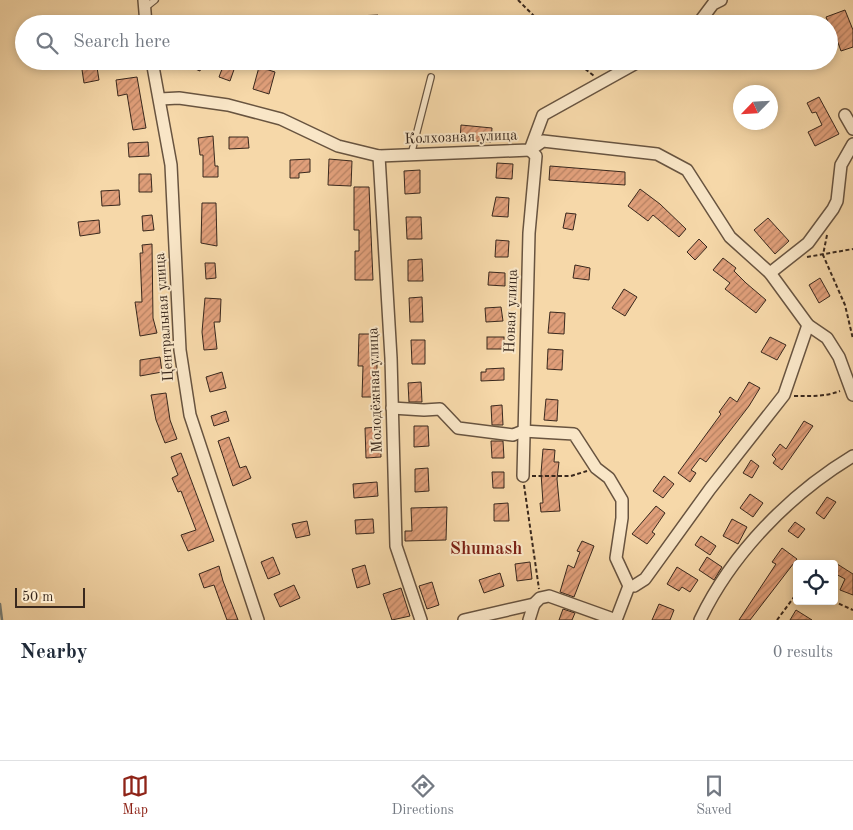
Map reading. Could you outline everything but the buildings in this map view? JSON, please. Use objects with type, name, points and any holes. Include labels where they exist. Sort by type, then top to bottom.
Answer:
[{"type":"street","points":[[705,15],[713,4],[721,0]]},
{"type":"street","name":"Центральная улица","points":[[154,70],[171,165],[180,350],[190,415],[258,620]]},
{"type":"street","points":[[530,150],[543,115],[623,70]]},
{"type":"street","name":"Колхозная улица","points":[[160,99],[179,98],[228,105],[281,119],[338,146],[379,156],[530,150],[542,141],[657,154],[688,170],[730,237],[770,273],[808,325],[827,338],[835,350],[851,391]]},
{"type":"street","points":[[845,114],[853,129]]},
{"type":"street","points":[[770,273],[790,259],[820,227],[837,201],[841,165],[853,144]]},
{"type":"street","name":"Новая улица","points":[[522,476],[529,233],[536,174],[536,156],[530,150]]},
{"type":"street","name":"Молодёжная улица","points":[[379,156],[392,408],[396,546],[421,620]]},
{"type":"street","points":[[629,586],[634,586],[645,579],[710,489],[784,395],[808,325]]},
{"type":"street","points":[[392,408],[442,409],[456,427],[467,430],[513,435],[523,431],[574,434],[596,468],[609,478],[622,500],[622,518],[616,558],[629,586],[616,620],[548,596],[537,601],[464,620]]},
{"type":"street","points":[[700,620],[709,601],[769,523],[811,483],[853,456]]},
{"type":"street","points":[[529,620],[537,601]]},
{"type":"lane","points":[[144,4],[155,0]]},
{"type":"lane","points":[[411,155],[431,76]]},
{"type":"path","points":[[518,0],[533,15]]},
{"type":"path","points":[[587,70],[602,81]]},
{"type":"path","points":[[828,234],[824,255],[844,305],[853,339]]},
{"type":"path","points":[[790,259],[853,249]]},
{"type":"path","points":[[784,395],[824,397],[851,391]]},
{"type":"path","points":[[537,601],[538,574],[529,528],[527,496],[522,476],[571,476],[596,468]]},
{"type":"path","points":[[777,620],[793,598]]},
{"type":"path","points":[[838,603],[853,610]]},
{"type":"waterway","points":[[0,604],[2,620]]},
{"type":"district","name":"Shumash","points":[[486,549]]}]
